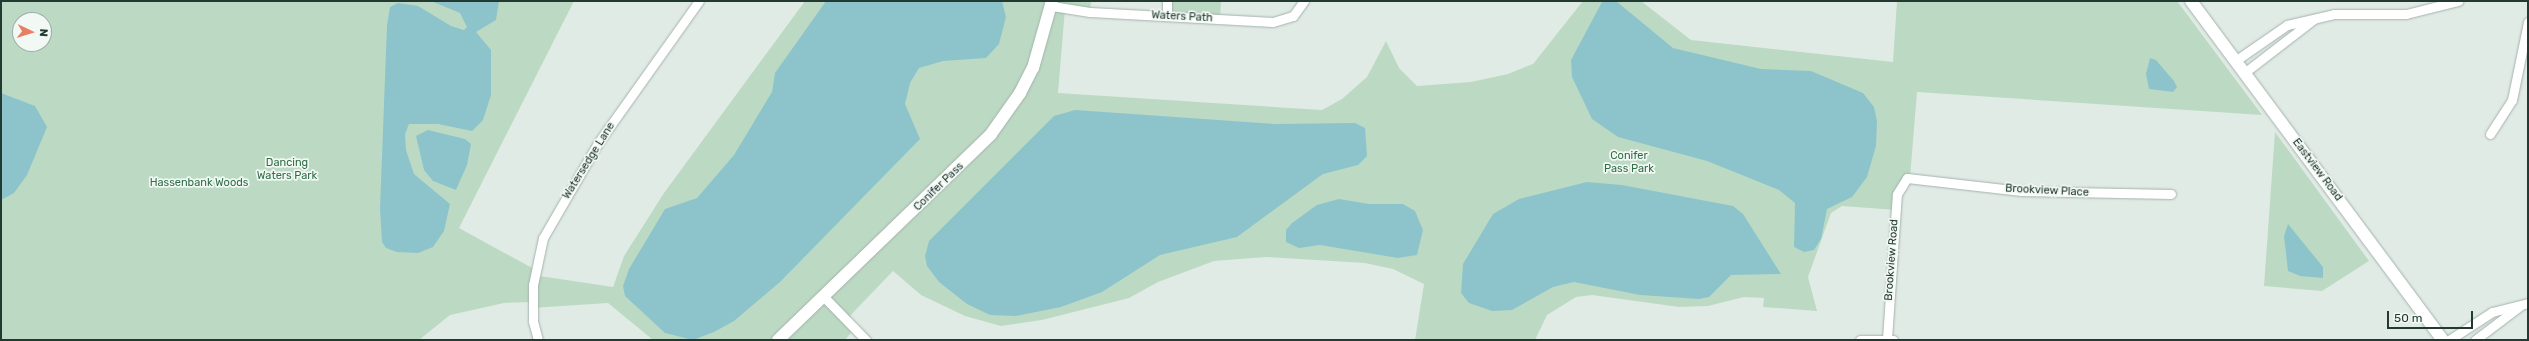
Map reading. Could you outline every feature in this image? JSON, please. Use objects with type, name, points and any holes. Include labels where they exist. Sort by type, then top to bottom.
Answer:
[{"type":"street","name":"Watersedge Lane","points":[[538,340],[533,321],[532,285],[544,238],[598,143],[699,1]]},
{"type":"street","points":[[1167,1],[1167,16]]},
{"type":"street","name":"Waters Path","points":[[1052,4],[1167,16],[1277,22],[1293,16],[1304,1]]},
{"type":"street","name":"Eastview Road","points":[[2191,1],[2443,340]]},
{"type":"street","points":[[2236,61],[2287,25],[2334,14],[2406,14],[2458,1]]},
{"type":"street","name":"Conifer Pass","points":[[778,340],[974,153],[1007,114],[1033,68],[1052,4]]},
{"type":"street","points":[[2244,72],[2315,18]]},
{"type":"street","points":[[2490,134],[2512,100],[2528,22]]},
{"type":"street","name":"Brookview Place","points":[[1901,181],[1914,178],[2044,192],[2171,194]]},
{"type":"street","name":"Brookview Road","points":[[1887,340],[1896,194],[1901,181]]},
{"type":"street","points":[[823,296],[866,340]]},
{"type":"street","points":[[2449,340],[2492,312],[2524,304]]},
{"type":"street","points":[[2475,340],[2524,304]]},
{"type":"street","points":[[1860,340],[1893,340]]},
{"type":"green space","name":"Conifer Pass Park","points":[[1,1],[574,1],[459,228],[534,269],[533,275],[613,287],[624,256],[664,193],[805,1],[1091,1],[1090,12],[1065,9],[1058,93],[1322,110],[1342,99],[1367,77],[1386,41],[1399,68],[1417,86],[1471,82],[1508,74],[1533,64],[1583,1],[1641,1],[1691,40],[1893,62],[1897,1],[2177,1],[2262,115],[1917,92],[1910,178],[1907,178],[1896,210],[1842,206],[1831,213],[1808,277],[1817,311],[1763,307],[1764,298],[1744,297],[1708,306],[1679,307],[1592,295],[1576,297],[1547,315],[1535,340],[1415,340],[1424,284],[1393,269],[1365,263],[1266,257],[1214,261],[1158,282],[1129,298],[1042,320],[1001,326],[965,316],[921,295],[893,271],[846,320],[854,329],[845,340],[653,340],[608,303],[532,308],[532,302],[504,303],[450,315],[419,340],[1,340]]},
{"type":"green space","points":[[1167,1],[1221,1],[1220,19],[1167,16]]},
{"type":"green space","points":[[2275,132],[2369,261],[2322,291],[2264,286]]},
{"type":"water","points":[[431,1],[499,1],[496,20],[476,32],[491,50],[491,95],[483,120],[472,131],[438,124],[409,124],[405,134],[406,150],[414,174],[450,204],[444,231],[433,247],[418,253],[397,252],[386,248],[382,242],[380,209],[387,25],[390,7],[398,3],[418,6],[451,26],[464,30],[467,27],[460,13]]},
{"type":"water","points":[[826,1],[1002,1],[1006,17],[999,44],[986,58],[943,61],[919,68],[910,83],[905,104],[920,139],[780,282],[734,321],[714,332],[693,340],[665,333],[625,296],[623,286],[629,269],[665,209],[697,198],[734,155],[772,92],[775,73]]},
{"type":"water","points":[[1616,1],[1673,48],[1761,69],[1811,71],[1863,93],[1874,107],[1877,121],[1876,146],[1867,177],[1852,197],[1827,209],[1821,239],[1814,250],[1804,252],[1794,247],[1795,203],[1779,190],[1707,161],[1618,137],[1592,119],[1572,77],[1571,60],[1602,2]]},
{"type":"water","points":[[2150,58],[2156,60],[2174,81],[2177,87],[2173,92],[2149,89],[2146,74]]},
{"type":"water","points":[[1,93],[35,106],[47,127],[27,175],[14,193],[1,200]]},
{"type":"water","points":[[1075,110],[1275,124],[1355,123],[1365,128],[1367,156],[1358,165],[1323,174],[1237,237],[1160,255],[1102,292],[1061,307],[1016,316],[990,315],[967,304],[939,282],[927,266],[925,256],[929,241],[1054,116]]},
{"type":"water","points":[[428,130],[465,139],[471,144],[467,165],[456,190],[433,181],[424,170],[416,136]]},
{"type":"water","points":[[1587,182],[1622,185],[1733,206],[1743,214],[1781,274],[1731,275],[1709,297],[1699,299],[1640,295],[1574,282],[1553,287],[1512,310],[1492,311],[1469,303],[1461,293],[1463,264],[1493,214],[1519,199]]},
{"type":"water","points":[[1339,199],[1369,204],[1403,204],[1415,211],[1423,230],[1417,255],[1398,258],[1320,245],[1299,248],[1286,242],[1286,230],[1292,223],[1317,205]]},
{"type":"water","points":[[2288,224],[2323,267],[2323,278],[2300,276],[2288,271],[2284,236]]},
{"type":"park label","name":"Dancing Waters Park","points":[[287,170]]},
{"type":"park label","name":"Hassenbank Woods","points":[[199,183]]}]
